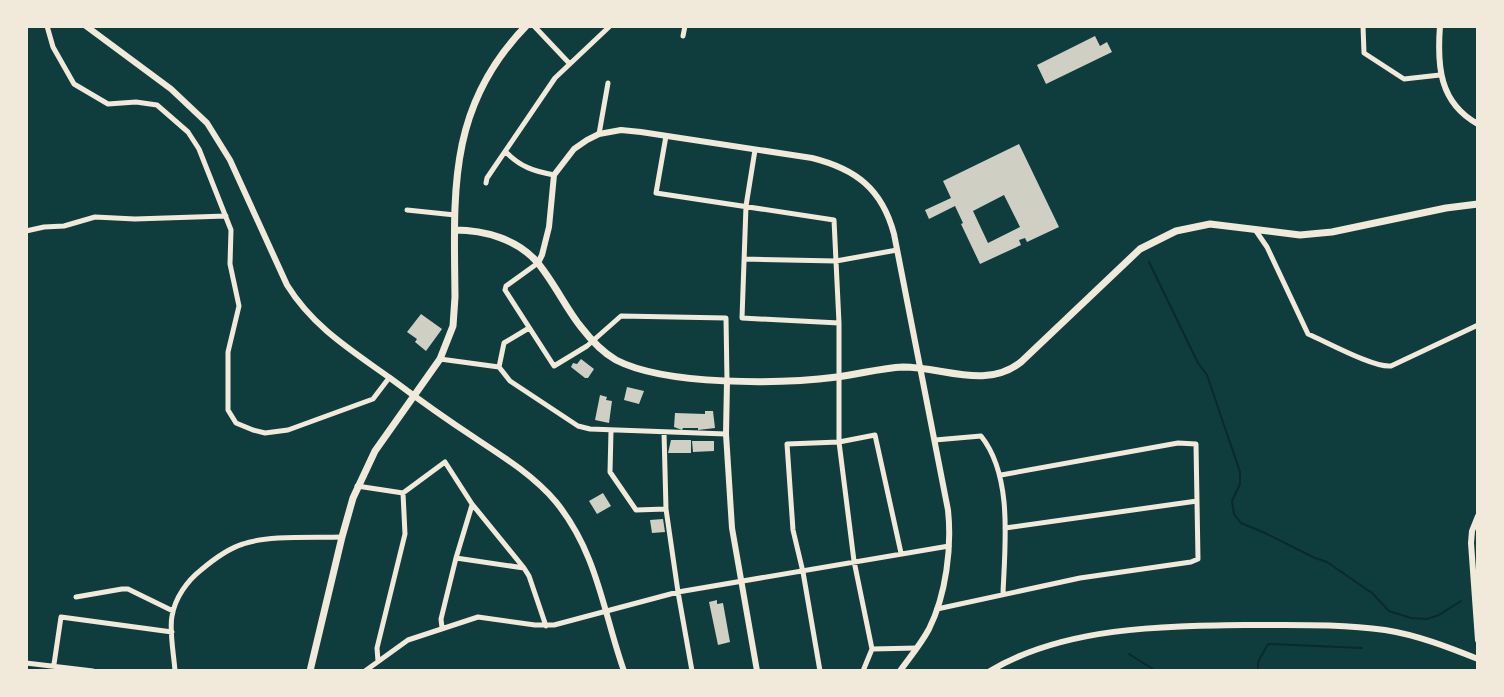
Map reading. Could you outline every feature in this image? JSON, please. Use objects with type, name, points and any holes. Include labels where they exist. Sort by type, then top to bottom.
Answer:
[{"type":"main road","points":[[86,26],[171,89],[207,123],[230,160],[296,299],[322,328],[347,349],[524,472],[556,502],[569,519],[588,556],[624,671]]},
{"type":"main road","points":[[311,671],[357,486],[375,451],[440,359],[450,336],[455,314],[455,215],[459,154],[479,94],[495,65],[526,26]]},
{"type":"main road","points":[[1440,26],[1440,75],[1460,111],[1478,124]]},
{"type":"main road","points":[[538,263],[549,227],[554,175],[574,149],[599,134],[621,130],[812,158],[853,173],[874,192],[891,221],[948,510],[949,546],[937,609],[930,627],[900,671]]},
{"type":"main road","points":[[455,230],[476,231],[501,238],[527,253],[538,263],[593,342],[612,358],[635,369],[727,381],[798,381],[896,368],[977,377],[1001,374],[1021,362],[1140,249],[1184,229],[1210,224],[1300,235],[1316,234],[1478,204]]},
{"type":"main road","points":[[727,381],[726,434],[732,528],[757,671]]},
{"type":"main road","points":[[1478,516],[1471,543],[1478,640]]},
{"type":"main road","points":[[990,671],[1026,653],[1061,642],[1139,630],[1204,626],[1295,625],[1385,630],[1422,638],[1478,659]]},
{"type":"street","points":[[47,26],[53,47],[74,84],[108,104],[136,102],[157,105],[188,132],[199,149],[231,230],[230,264],[239,306],[228,352],[228,410],[236,423],[265,433],[288,430],[373,399],[389,378]]},
{"type":"street","points":[[534,26],[569,63]]},
{"type":"street","points":[[486,183],[555,78],[610,26]]},
{"type":"street","points":[[683,36],[685,26]]},
{"type":"street","points":[[1363,26],[1364,53],[1404,79],[1440,75]]},
{"type":"street","points":[[599,134],[608,83]]},
{"type":"street","points":[[666,136],[656,193],[834,220],[839,323],[839,442],[854,561],[872,649],[863,671]]},
{"type":"street","points":[[755,150],[746,206],[742,318],[839,323]]},
{"type":"street","points":[[506,152],[529,170],[554,175]]},
{"type":"street","points":[[407,210],[455,215]]},
{"type":"street","points":[[26,231],[64,226],[95,217],[226,216]]},
{"type":"street","points":[[1256,230],[1308,334],[1384,367],[1478,325]]},
{"type":"street","points":[[744,259],[836,261],[897,250]]},
{"type":"street","points":[[538,263],[506,286],[505,290],[554,366],[593,342],[621,316],[726,318],[727,381]]},
{"type":"street","points":[[499,367],[504,343],[529,328]]},
{"type":"street","points":[[440,359],[499,367],[510,381],[578,426],[611,431],[726,434]]},
{"type":"street","points":[[611,431],[610,472],[636,510],[666,509]]},
{"type":"street","points":[[664,432],[666,509],[692,671]]},
{"type":"street","points":[[820,671],[793,530],[787,444],[839,442],[875,435],[901,553]]},
{"type":"street","points":[[935,440],[981,436],[987,443],[1001,475],[1005,528],[1003,593]]},
{"type":"street","points":[[937,609],[1080,578],[1198,559],[1196,444],[1178,443],[1001,475]]},
{"type":"street","points":[[357,486],[403,493],[445,462],[472,504],[529,576],[546,626]]},
{"type":"street","points":[[378,662],[377,648],[405,534],[403,493]]},
{"type":"street","points":[[1005,528],[1197,501]]},
{"type":"street","points":[[442,628],[441,619],[472,504]]},
{"type":"street","points":[[175,671],[171,620],[181,593],[193,576],[220,555],[238,546],[264,540],[342,537]]},
{"type":"street","points":[[365,671],[408,640],[478,617],[546,626],[678,592],[949,546]]},
{"type":"street","points":[[456,558],[524,568]]},
{"type":"street","points":[[76,597],[128,589],[173,611]]},
{"type":"street","points":[[53,668],[61,617],[172,632]]},
{"type":"street","points":[[872,649],[917,648]]},
{"type":"street","points":[[26,663],[93,671]]},
{"type":"building","points":[[1095,36],[1100,46],[1107,42],[1112,52],[1046,84],[1037,65]]},
{"type":"building","points":[[1019,144],[1059,227],[1027,242],[1025,238],[1019,240],[1021,245],[980,264],[955,206],[929,219],[925,210],[951,198],[943,181]],"holes":[[[1004,195],[1020,227],[988,243],[973,211]]]},
{"type":"building","points":[[421,314],[442,329],[426,351],[407,332]]},
{"type":"building","points":[[581,359],[594,369],[588,378],[571,367]]},
{"type":"building","points":[[627,387],[644,391],[639,404],[624,400]]},
{"type":"building","points":[[600,395],[612,401],[609,423],[595,420]]},
{"type":"building","points":[[705,411],[713,411],[715,428],[682,430],[674,427],[675,413],[705,414]]},
{"type":"building","points":[[671,440],[691,440],[691,453],[668,453]]},
{"type":"building","points":[[692,441],[714,441],[714,451],[693,452]]},
{"type":"building","points":[[603,493],[611,506],[597,514],[589,501]]},
{"type":"building","points":[[663,519],[665,532],[652,533],[650,520]]},
{"type":"building","points":[[717,600],[717,604],[723,603],[730,642],[718,645],[709,602]]},
{"type":"waterway","points":[[1149,262],[1198,363],[1207,375],[1240,472],[1240,484],[1232,501],[1234,514],[1241,523],[1327,562],[1372,593],[1389,611],[1427,619],[1461,601]]},
{"type":"waterway","points":[[1258,671],[1258,662],[1268,644],[1362,648]]},
{"type":"waterway","points":[[1129,654],[1156,671]]}]
